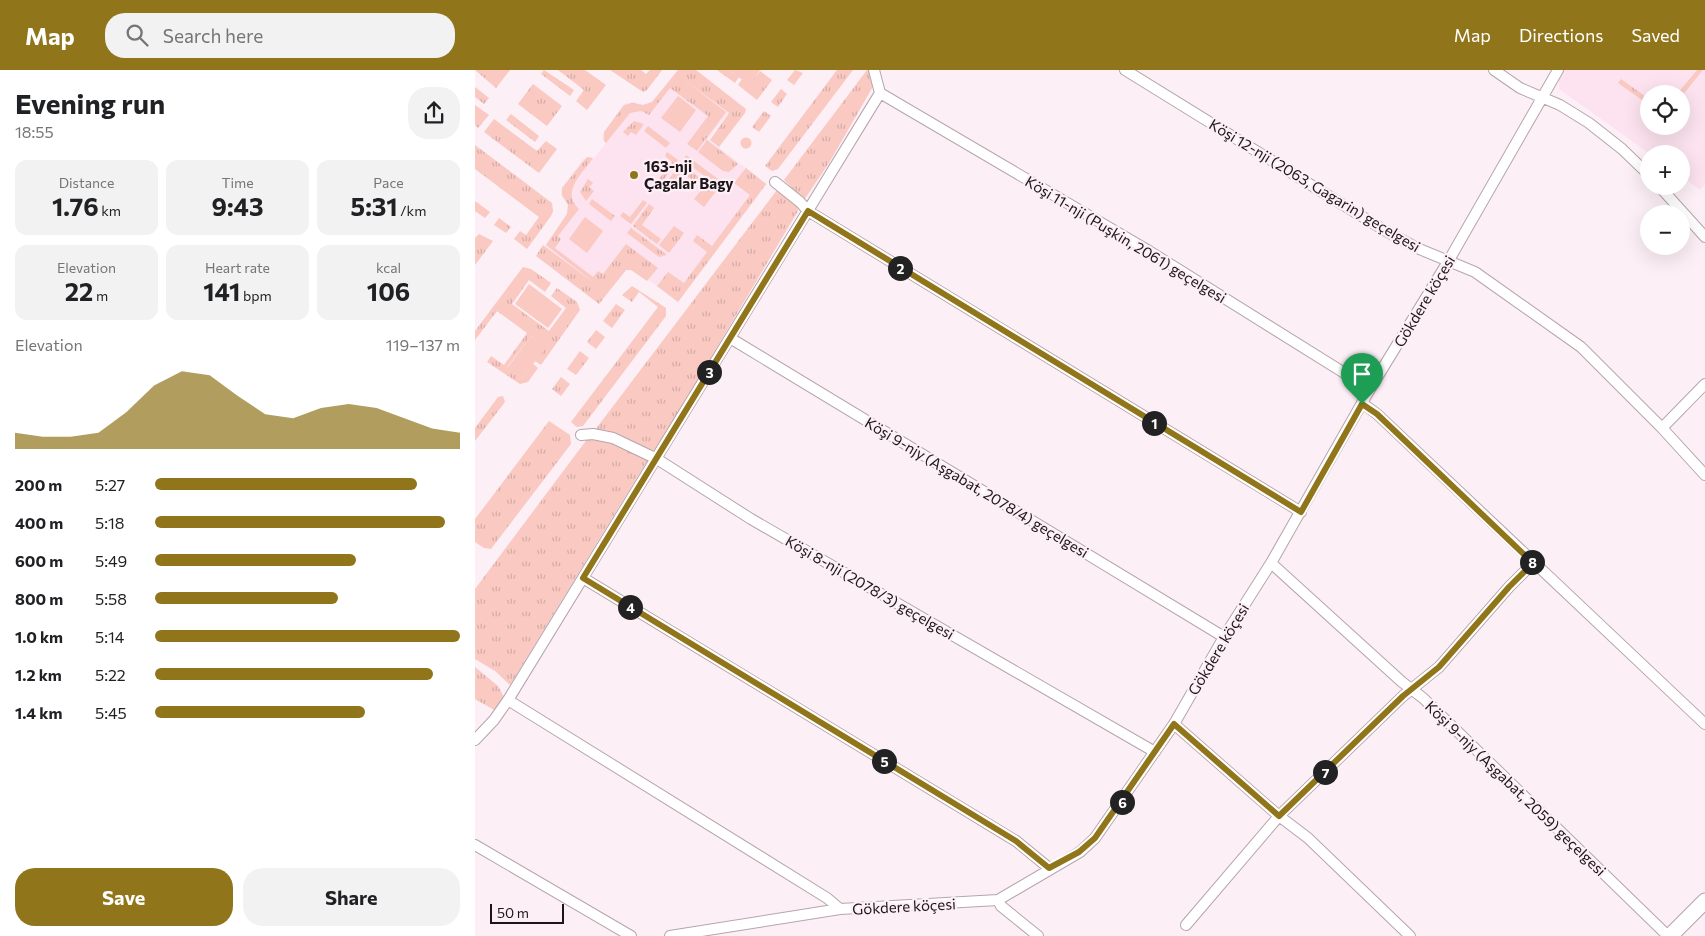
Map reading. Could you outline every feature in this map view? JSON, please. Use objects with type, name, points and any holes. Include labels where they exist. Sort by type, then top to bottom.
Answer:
[{"type":"main road","points":[[1669,936],[1705,901]]},
{"type":"street","points":[[475,740],[494,720],[508,700],[880,93],[874,70]]},
{"type":"street","name":"Köşi 12-nji (2063, Gagarin) geçelgesi","points":[[1125,70],[1384,230],[1417,248],[1475,272],[1506,293],[1581,347],[1662,428],[1705,475]]},
{"type":"street","points":[[1494,70],[1520,88],[1544,97],[1589,123],[1622,148],[1640,166]]},
{"type":"street","name":"Gökdere köçesi","points":[[670,936],[840,909],[998,900],[1015,892],[1049,868],[1079,852],[1095,838],[1174,724],[1224,637],[1301,512],[1370,389],[1449,260],[1558,70]]},
{"type":"street","name":"Köşi 11-nji (Puşkin, 2061) geçelgesi","points":[[880,93],[1149,251],[1370,389]]},
{"type":"street","points":[[775,182],[808,211],[1301,512]]},
{"type":"street","points":[[1667,195],[1705,237]]},
{"type":"street","name":"Köşi 9-njy (Aşgabat, 2078/4) geçelgesi","points":[[730,338],[1224,637]]},
{"type":"street","points":[[1662,428],[1705,384]]},
{"type":"street","points":[[1362,404],[1377,414],[1705,724]]},
{"type":"street","name":"Köşi 8-nji (2078/3) geçelgesi","points":[[581,435],[593,434],[613,438],[657,458],[751,519],[1155,752]]},
{"type":"street","name":"Köşi 9-njy (Aşgabat, 2059) geçelgesi","points":[[1271,563],[1412,689],[1669,936]]},
{"type":"street","points":[[1185,925],[1279,816],[1412,689],[1439,667],[1509,587],[1533,563]]},
{"type":"street","points":[[583,578],[1016,841],[1049,868]]},
{"type":"street","points":[[508,700],[827,898],[840,909]]},
{"type":"street","points":[[1174,724],[1279,816],[1308,838],[1410,936]]},
{"type":"street","points":[[475,845],[631,936]]},
{"type":"street","points":[[998,900],[1001,906],[1038,936]]},
{"type":"shaded area","points":[[1562,70],[1705,70],[1705,184],[1700,190],[1690,183],[1690,145],[1640,145],[1640,147],[1559,89]]},
{"type":"shaded area","points":[[676,74],[728,113],[708,139],[767,184],[678,302],[623,261],[602,289],[545,246],[567,214],[568,205],[561,195],[562,188],[583,159],[594,158],[606,143],[602,139],[603,134],[624,104],[633,102],[643,105],[652,102]]},
{"type":"green space","points":[[475,70],[510,70],[496,88]]},
{"type":"green space","points":[[544,70],[574,90],[570,96],[541,74]]},
{"type":"green space","points":[[558,70],[585,70],[606,85],[587,110],[576,101],[584,90]]},
{"type":"green space","points":[[610,70],[641,70],[646,74],[650,70],[662,70],[647,90],[643,92]]},
{"type":"green space","points":[[678,70],[696,70],[746,109],[745,113],[719,147],[710,140],[729,113],[683,79],[726,112],[697,151],[687,144],[708,116],[670,88],[649,115],[641,111],[630,113],[606,143],[604,141],[604,132],[624,105],[633,103],[643,105],[652,102]]},
{"type":"green space","points":[[717,70],[733,70],[732,72],[739,77],[735,83]]},
{"type":"green space","points":[[733,70],[760,70],[749,85],[732,72]]},
{"type":"green space","points":[[795,70],[803,73],[794,85],[787,80]]},
{"type":"green space","points":[[837,70],[853,70],[778,169],[772,171],[765,166]]},
{"type":"green space","points":[[867,70],[870,70],[875,83],[829,163],[804,200],[784,180]]},
{"type":"green space","points":[[1697,70],[1703,70],[1690,86],[1684,85]]},
{"type":"green space","points":[[760,71],[772,80],[757,100],[738,85],[742,79],[749,84]]},
{"type":"green space","points":[[1621,79],[1640,93],[1640,99],[1618,83]]},
{"type":"green space","points":[[533,84],[562,106],[547,126],[518,104]]},
{"type":"green space","points":[[475,87],[489,98],[484,104],[475,97]]},
{"type":"green space","points":[[781,89],[787,94],[778,107],[771,102]]},
{"type":"green space","points":[[678,96],[696,110],[680,132],[661,118]]},
{"type":"green space","points":[[475,105],[489,115],[478,128],[475,125]]},
{"type":"green space","points":[[764,111],[771,116],[759,132],[752,127]]},
{"type":"green space","points":[[511,114],[539,136],[535,142],[506,120]]},
{"type":"green space","points":[[494,119],[537,151],[546,141],[557,149],[539,173],[484,132]]},
{"type":"green space","points":[[634,121],[644,124],[636,135],[631,132],[628,136],[623,132]]},
{"type":"green space","points":[[648,126],[670,143],[666,148],[644,131]]},
{"type":"green space","points":[[744,138],[748,138],[751,143],[750,147],[744,148],[741,145],[741,141]]},
{"type":"green space","points":[[707,140],[738,164],[729,172],[723,171],[698,152]]},
{"type":"green space","points":[[475,145],[552,203],[553,211],[551,216],[527,249],[514,239],[520,231],[526,235],[539,217],[475,169]]},
{"type":"green space","points":[[667,152],[678,160],[662,182],[659,179],[672,162],[665,156]]},
{"type":"green space","points":[[686,155],[722,182],[719,187],[683,160]]},
{"type":"green space","points":[[587,157],[593,158],[579,176],[572,190],[574,203],[579,209],[558,236],[561,239],[555,248],[593,277],[598,271],[603,274],[626,244],[658,268],[647,281],[631,270],[626,270],[599,304],[536,256],[543,245],[597,285],[546,245],[567,214],[568,205],[562,195],[562,188]]},
{"type":"green space","points":[[681,163],[704,181],[700,186],[682,172],[669,187],[665,184]]},
{"type":"green space","points":[[746,168],[766,184],[678,302],[657,286],[668,272],[684,283],[707,252],[693,241],[697,235],[712,246],[750,195],[734,183]]},
{"type":"green space","points":[[588,179],[593,183],[589,187],[594,191],[586,201],[580,192]]},
{"type":"green space","points":[[707,183],[717,190],[704,207],[694,199]]},
{"type":"green space","points":[[777,190],[797,204],[798,211],[657,448],[652,451],[625,438],[595,430]]},
{"type":"green space","points":[[592,199],[615,216],[611,221],[589,204]]},
{"type":"green space","points":[[643,200],[647,203],[631,224],[620,216],[623,212],[630,217]]},
{"type":"green space","points":[[475,201],[490,212],[485,218],[475,211]]},
{"type":"green space","points":[[649,204],[654,208],[642,225],[661,239],[657,244],[633,226]]},
{"type":"green space","points":[[585,217],[603,231],[587,253],[569,239]]},
{"type":"green space","points":[[499,218],[511,227],[506,233],[494,225]]},
{"type":"green space","points":[[674,226],[684,233],[669,253],[659,245]]},
{"type":"green space","points":[[631,228],[667,255],[659,257],[627,233]]},
{"type":"green space","points":[[479,234],[493,241],[475,265],[475,238]]},
{"type":"green space","points":[[523,267],[531,269],[551,283],[545,292],[529,280],[512,304],[549,331],[566,308],[551,296],[557,288],[577,302],[580,310],[541,365],[535,361],[545,347],[531,336],[507,367],[522,379],[533,364],[538,368],[528,382],[520,384],[487,362],[491,356],[504,365],[527,333],[497,311],[475,340],[475,331]]},
{"type":"green space","points":[[529,284],[562,309],[548,328],[515,304]]},
{"type":"green space","points":[[632,286],[666,308],[666,316],[583,426],[577,427],[571,422],[658,307],[639,292],[632,302],[622,295]]},
{"type":"green space","points":[[616,304],[625,310],[612,328],[603,321]]},
{"type":"green space","points":[[596,330],[605,337],[596,349],[587,342]]},
{"type":"green space","points":[[531,336],[546,347],[522,379],[507,368]]},
{"type":"green space","points":[[580,351],[589,358],[576,375],[567,369]]},
{"type":"green space","points":[[561,377],[570,384],[561,396],[552,389]]},
{"type":"green space","points":[[503,396],[505,402],[475,441],[475,428],[498,397]]},
{"type":"green space","points":[[549,421],[570,435],[571,444],[491,549],[484,548],[475,542],[475,519]]},
{"type":"green space","points":[[588,438],[613,443],[649,458],[510,685],[495,671],[475,659],[475,589]]},
{"type":"green space","points":[[475,667],[498,686],[504,697],[496,711],[475,699]]},
{"type":"place","name":"163-nji Çagalar Bagy","points":[[634,175]]},
{"type":"route","points":[[808,211],[1301,512],[1362,404],[1377,414],[1533,563],[1509,587],[1425,681],[1403,696],[1279,816],[1174,724],[1110,819],[1095,838],[1079,852],[1049,868],[1032,852],[1016,841],[583,578],[808,211]]}]
